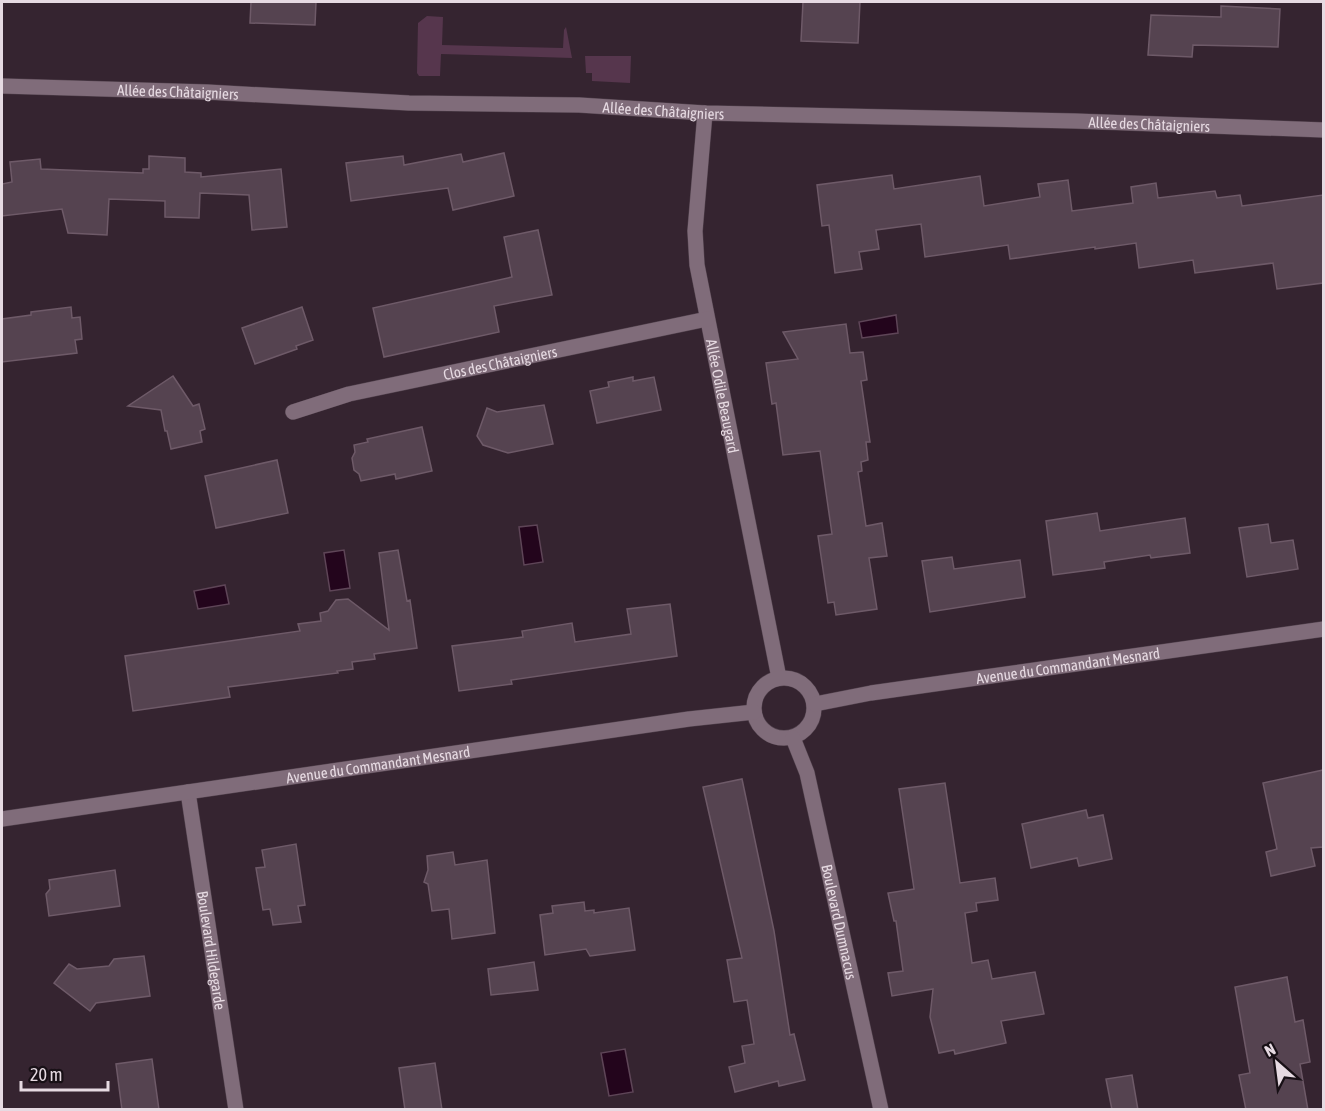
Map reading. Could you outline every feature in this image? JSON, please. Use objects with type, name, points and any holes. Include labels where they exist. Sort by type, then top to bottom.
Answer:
[{"type":"street","name":"Allée des Châtaigniers","points":[[2,86],[207,92],[409,103],[579,105],[705,113],[1075,121],[1323,130]]},
{"type":"street","name":"Allée Odile Beaugard","points":[[705,113],[695,246],[699,284],[779,678]]},
{"type":"street","name":"Clos des Châtaigniers","points":[[293,412],[349,394],[707,319]]},
{"type":"street","name":"Avenue du Commandant Mesnard","points":[[815,704],[871,693],[1323,629]]},
{"type":"street","points":[[779,678],[799,681],[807,687],[815,704],[815,712],[808,728],[793,738],[783,739],[772,736],[757,722],[754,712],[757,694],[770,681],[779,678]]},
{"type":"street","name":"Avenue du Commandant Mesnard","points":[[2,819],[677,720],[754,712]]},
{"type":"street","name":"Boulevard Dumnacus","points":[[793,738],[807,773],[881,1110]]},
{"type":"street","name":"Boulevard Hildegarde","points":[[188,792],[236,1110]]},
{"type":"shaded area","points":[[427,16],[443,17],[442,45],[563,48],[566,27],[572,58],[441,54],[440,76],[419,76],[417,73],[418,23]]},
{"type":"shaded area","points":[[585,56],[631,56],[630,83],[592,81],[592,73],[586,73]]},
{"type":"shaded area","points":[[896,315],[898,333],[862,338],[859,322]]},
{"type":"shaded area","points":[[537,525],[543,562],[524,565],[519,527]]},
{"type":"shaded area","points":[[344,550],[350,588],[330,591],[324,553]]},
{"type":"shaded area","points":[[225,585],[229,604],[198,609],[194,591]]},
{"type":"shaded area","points":[[625,1049],[633,1092],[609,1096],[601,1053]]},
{"type":"building","points":[[251,2],[316,2],[315,25],[250,23]]},
{"type":"building","points":[[803,2],[860,2],[858,43],[801,41]]},
{"type":"building","points":[[1221,6],[1280,9],[1278,47],[1193,45],[1192,57],[1148,55],[1151,15],[1221,17]]},
{"type":"building","points":[[504,153],[514,196],[453,210],[448,188],[351,201],[346,163],[403,156],[404,165],[461,154],[463,162]]},
{"type":"building","points":[[149,156],[185,158],[185,172],[201,173],[201,177],[281,169],[287,227],[252,230],[249,195],[200,193],[199,218],[165,217],[165,201],[109,199],[107,235],[68,233],[62,209],[2,216],[2,184],[12,182],[10,162],[40,159],[41,169],[143,173],[143,169],[149,169]]},
{"type":"building","points":[[892,175],[894,189],[980,176],[984,206],[1040,197],[1038,184],[1068,180],[1072,211],[1133,203],[1131,187],[1156,183],[1158,198],[1215,191],[1217,198],[1240,195],[1242,206],[1323,195],[1323,283],[1277,289],[1273,263],[1195,273],[1193,260],[1139,268],[1136,243],[1010,259],[1008,245],[925,257],[921,224],[876,230],[879,249],[859,252],[862,269],[835,273],[829,225],[822,226],[817,185]]},
{"type":"building","points":[[538,230],[552,295],[494,306],[499,332],[384,357],[373,308],[512,277],[504,237]]},
{"type":"building","points":[[71,307],[72,318],[80,317],[82,339],[75,340],[77,353],[2,362],[2,319],[31,315],[31,312]]},
{"type":"building","points":[[302,307],[313,340],[296,346],[297,349],[255,364],[242,328]]},
{"type":"building","points":[[846,324],[850,353],[863,352],[867,380],[861,381],[870,442],[866,442],[868,460],[861,462],[862,471],[858,472],[866,526],[882,523],[887,556],[869,558],[877,609],[836,615],[834,602],[828,603],[818,536],[832,534],[820,451],[783,455],[776,403],[772,404],[766,363],[798,359],[783,332]]},
{"type":"building","points":[[173,376],[193,406],[199,404],[205,429],[200,431],[202,442],[171,449],[161,410],[128,406]]},
{"type":"building","points":[[633,377],[633,381],[654,377],[661,410],[597,423],[590,391],[609,387],[608,382]]},
{"type":"building","points":[[544,405],[553,444],[508,453],[483,445],[477,436],[487,408],[497,412]]},
{"type":"building","points":[[422,427],[432,471],[396,479],[395,474],[361,481],[359,474],[354,470],[352,458],[355,452],[354,445],[368,442],[367,439]]},
{"type":"building","points":[[277,460],[288,513],[216,528],[205,476]]},
{"type":"building","points":[[1097,513],[1100,531],[1185,518],[1190,553],[1151,558],[1150,555],[1104,562],[1105,568],[1053,575],[1046,521]]},
{"type":"building","points":[[1268,524],[1271,543],[1293,540],[1298,569],[1247,577],[1239,528]]},
{"type":"building","points":[[398,550],[407,601],[410,600],[417,648],[374,654],[375,659],[352,662],[353,669],[337,671],[338,673],[228,687],[230,697],[133,711],[125,656],[300,631],[298,624],[321,621],[320,613],[328,611],[336,600],[348,599],[389,630],[379,553]]},
{"type":"building","points":[[952,557],[954,569],[1020,560],[1025,597],[930,612],[922,561]]},
{"type":"building","points":[[670,604],[677,656],[511,680],[512,684],[459,691],[452,646],[523,637],[522,631],[572,623],[575,642],[631,634],[627,609]]},
{"type":"building","points":[[1323,770],[1323,847],[1311,848],[1315,866],[1271,876],[1266,852],[1277,849],[1263,783]]},
{"type":"building","points":[[742,779],[774,931],[790,1035],[794,1034],[805,1080],[779,1086],[778,1081],[735,1092],[729,1067],[745,1063],[742,1046],[754,1044],[747,1000],[734,1002],[727,960],[742,958],[703,787]]},
{"type":"building","points":[[945,783],[960,883],[995,878],[998,900],[976,903],[977,911],[965,913],[972,963],[988,960],[992,979],[1035,972],[1044,1014],[1001,1021],[1006,1043],[955,1054],[954,1050],[939,1053],[930,1017],[933,989],[892,996],[888,973],[903,971],[896,921],[894,921],[888,893],[914,889],[899,789]]},
{"type":"building","points":[[1086,810],[1088,818],[1103,815],[1112,859],[1079,866],[1077,858],[1031,868],[1022,824]]},
{"type":"building","points":[[296,844],[305,905],[298,906],[301,922],[273,925],[270,909],[263,910],[256,868],[265,867],[262,850]]},
{"type":"building","points":[[453,852],[455,865],[487,860],[495,933],[452,939],[449,909],[432,911],[428,884],[424,882],[428,870],[427,856]]},
{"type":"building","points":[[115,870],[120,906],[49,916],[46,894],[50,889],[49,880]]},
{"type":"building","points":[[584,902],[585,911],[594,910],[594,913],[629,908],[635,950],[590,956],[586,949],[545,955],[540,915],[553,913],[552,906]]},
{"type":"building","points":[[144,956],[150,996],[96,1003],[90,1011],[54,983],[69,964],[77,969],[109,966],[114,959]]},
{"type":"building","points":[[534,962],[538,990],[491,995],[488,969]]},
{"type":"building","points":[[1287,977],[1295,1022],[1303,1020],[1310,1062],[1300,1064],[1308,1110],[1246,1110],[1239,1075],[1250,1073],[1235,987]]},
{"type":"building","points":[[152,1059],[159,1110],[122,1110],[116,1064]]},
{"type":"building","points":[[435,1063],[442,1110],[405,1110],[399,1068]]},
{"type":"building","points":[[1132,1075],[1138,1110],[1112,1110],[1106,1079]]}]
